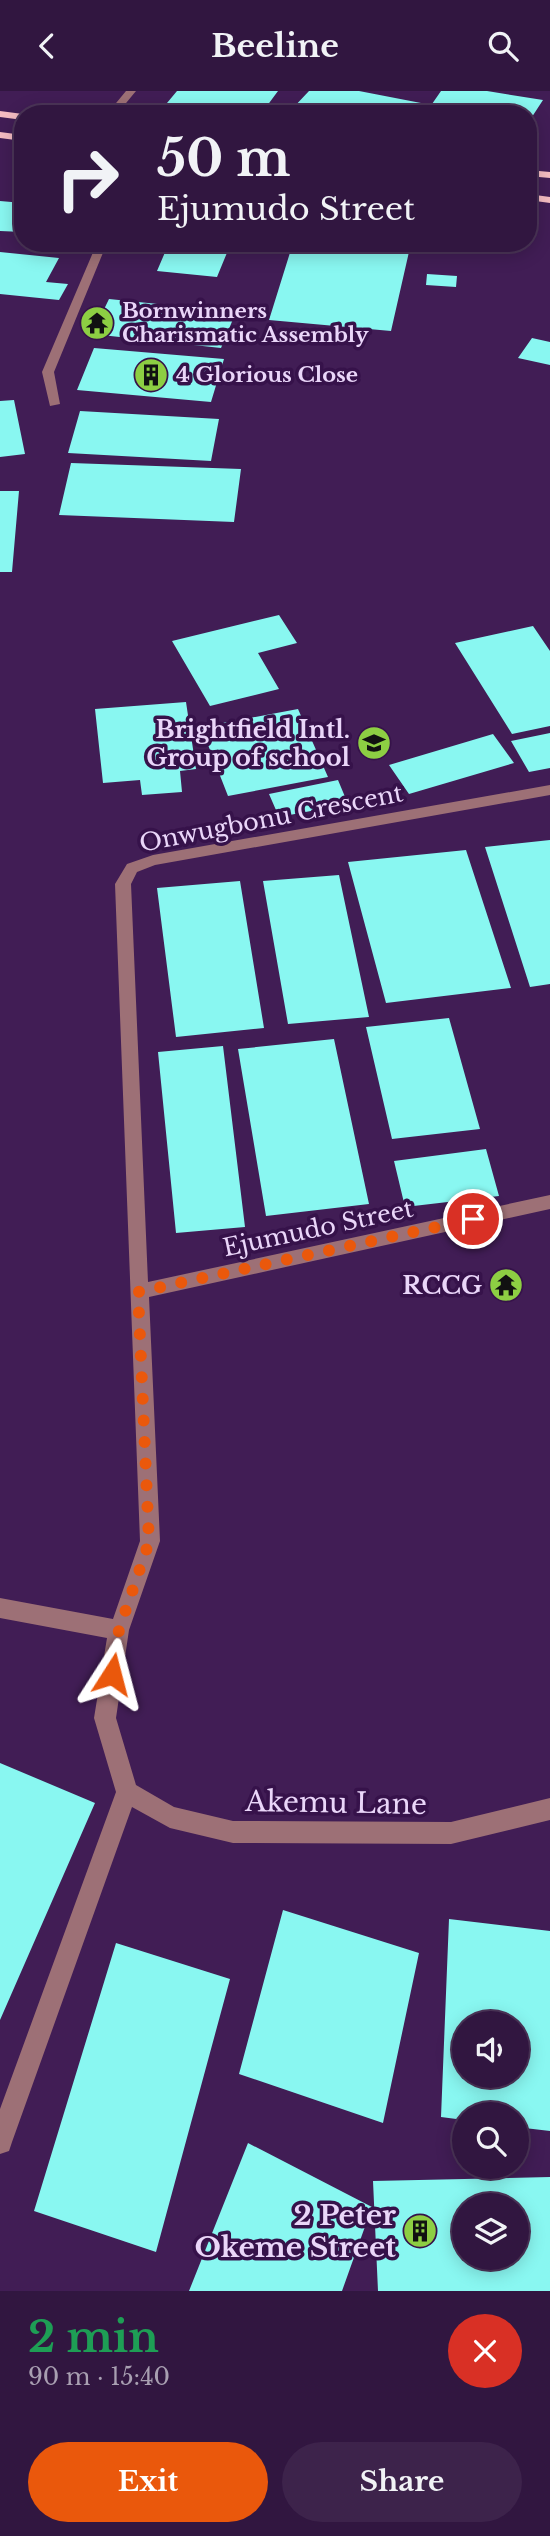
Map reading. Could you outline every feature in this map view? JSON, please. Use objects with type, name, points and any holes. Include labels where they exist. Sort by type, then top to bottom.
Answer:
[{"type":"street","points":[[119,105],[131,91]]},
{"type":"street","points":[[54,404],[48,372],[98,252]]},
{"type":"street","name":"Onwugbonu Crescent","points":[[138,1292],[123,884],[132,868],[153,860],[550,790]]},
{"type":"street","name":"Ejumudo Street","points":[[138,1292],[550,1202]]},
{"type":"street","points":[[0,2142],[127,1791],[104,1718],[119,1630],[149,1542],[138,1292]]},
{"type":"street","points":[[0,1608],[119,1630]]},
{"type":"street","name":"Akemu Lane","points":[[127,1791],[170,1817],[233,1832],[451,1833],[550,1809]]},
{"type":"building","points":[[177,91],[278,91],[268,105],[167,103]]},
{"type":"building","points":[[309,91],[359,91],[421,103],[419,105],[296,105]]},
{"type":"building","points":[[441,91],[487,91],[543,100],[537,109],[537,105],[432,104]]},
{"type":"building","points":[[0,201],[14,202],[14,232],[0,231]]},
{"type":"building","points":[[0,252],[59,258],[46,282],[68,284],[59,300],[0,294]]},
{"type":"building","points":[[165,252],[227,252],[217,277],[157,271]]},
{"type":"building","points":[[290,252],[409,252],[391,331],[269,320]]},
{"type":"building","points":[[427,274],[457,276],[456,287],[426,285]]},
{"type":"building","points":[[109,299],[236,312],[221,348],[92,334]]},
{"type":"building","points":[[532,338],[550,342],[550,365],[518,358]]},
{"type":"building","name":"4 Glorious Close","points":[[94,348],[224,359],[211,402],[77,390]]},
{"type":"building","points":[[14,400],[25,454],[0,457],[0,401]]},
{"type":"building","points":[[80,411],[219,419],[211,461],[68,453]]},
{"type":"building","points":[[71,463],[241,469],[234,522],[59,515]]},
{"type":"building","points":[[0,491],[19,491],[12,572],[0,572]]},
{"type":"building","points":[[279,615],[297,643],[258,653],[279,689],[210,706],[172,641]]},
{"type":"building","points":[[533,626],[550,651],[550,726],[512,734],[455,643]]},
{"type":"building","points":[[186,702],[196,769],[180,771],[182,792],[142,795],[140,780],[103,783],[95,709]]},
{"type":"building","points":[[298,709],[328,777],[228,796],[201,727]]},
{"type":"building","points":[[550,733],[550,768],[529,772],[511,741]]},
{"type":"building","points":[[493,734],[514,763],[409,794],[389,765]]},
{"type":"building","points":[[338,780],[348,804],[279,817],[269,794]]},
{"type":"building","points":[[550,840],[550,984],[530,987],[485,847]]},
{"type":"building","points":[[466,850],[511,988],[386,1003],[348,862]]},
{"type":"building","points":[[339,875],[369,1017],[288,1024],[263,881]]},
{"type":"building","points":[[240,881],[264,1028],[176,1037],[157,888]]},
{"type":"building","points":[[449,1018],[480,1129],[392,1139],[366,1027]]},
{"type":"building","points":[[334,1039],[369,1204],[266,1216],[238,1049]]},
{"type":"building","points":[[223,1046],[245,1227],[176,1233],[158,1052]]},
{"type":"building","points":[[486,1149],[499,1196],[405,1207],[394,1161]]},
{"type":"building","points":[[0,1763],[95,1803],[0,2020]]},
{"type":"building","points":[[283,1910],[419,1953],[383,2123],[239,2074]]},
{"type":"building","points":[[449,1919],[550,1931],[550,2131],[529,2129],[529,2102],[452,2102],[452,2118],[441,2117]]},
{"type":"building","points":[[116,1943],[230,1979],[156,2252],[34,2211]]},
{"type":"building","points":[[248,2143],[372,2207],[342,2291],[189,2291]]},
{"type":"building","name":"2 Peter Okeme Street","points":[[550,2177],[550,2291],[378,2291],[373,2181]]},
{"type":"place","name":"Bornwinners Charismatic Assembly","points":[[97,323]]},
{"type":"place","name":"4 Glorious Close","points":[[151,375]]},
{"type":"place","name":"Brightfield Intl. Group of school","points":[[374,743]]},
{"type":"place","name":"RCCG","points":[[506,1285]]},
{"type":"place","name":"2 Peter Okeme Street","points":[[420,2231]]},
{"type":"route","points":[[112,1674],[119,1630],[149,1542],[138,1292],[473,1219]]}]
